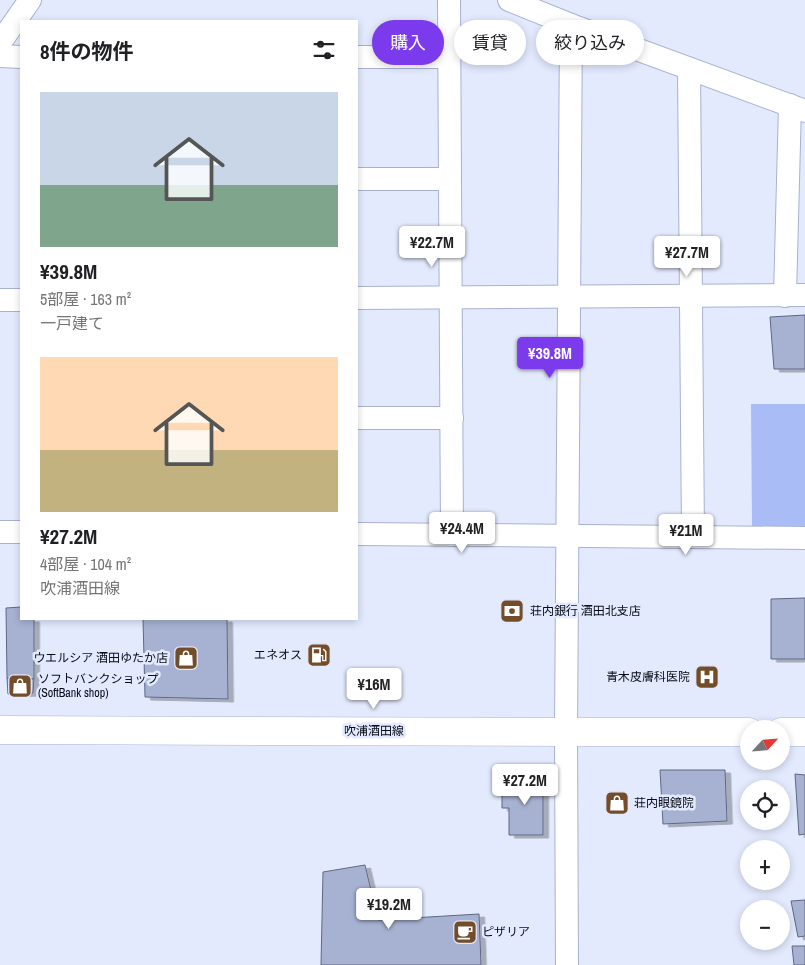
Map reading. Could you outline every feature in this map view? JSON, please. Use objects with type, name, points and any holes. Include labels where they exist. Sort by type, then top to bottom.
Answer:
[{"type":"main road","name":"吹浦酒田線","points":[[0,730],[740,732]]},
{"type":"main road","points":[[790,732],[805,732]]},
{"type":"street","points":[[0,43],[30,0]]},
{"type":"street","points":[[449,0],[452,535]]},
{"type":"street","points":[[509,0],[557,20]]},
{"type":"street","points":[[358,298],[795,295],[797,108],[644,53]]},
{"type":"street","points":[[0,56],[20,57]]},
{"type":"street","points":[[358,57],[450,57]]},
{"type":"street","points":[[567,965],[566,732],[571,65]]},
{"type":"street","points":[[689,69],[692,537]]},
{"type":"street","points":[[358,179],[450,179]]},
{"type":"street","points":[[0,300],[20,300]]},
{"type":"street","points":[[358,418],[452,418]]},
{"type":"street","points":[[0,532],[20,532]]},
{"type":"street","points":[[358,534],[805,538]]},
{"type":"shaded area","points":[[751,404],[805,404],[805,527],[752,527]]},
{"type":"building","points":[[805,315],[805,369],[774,369],[770,317]]},
{"type":"building","points":[[805,598],[805,659],[771,659],[771,599]]},
{"type":"building","points":[[20,607],[20,620],[34,620],[34,679],[7,678],[6,608]]},
{"type":"building","name":"ウエルシア 酒田ゆたか店","points":[[143,620],[227,620],[228,699],[145,697]]},
{"type":"building","name":"ソフトバンクショップ (SoftBank shop)","points":[[7,678],[34,679],[33,693],[8,694]]},
{"type":"building","points":[[660,770],[725,770],[727,821],[663,824]]},
{"type":"building","points":[[795,774],[805,775],[805,834],[799,835]]},
{"type":"building","points":[[509,777],[540,777],[543,783],[543,835],[509,835],[509,808],[502,808],[502,793],[509,793]]},
{"type":"building","points":[[365,865],[378,920],[479,914],[481,965],[321,965],[323,872]]},
{"type":"building","points":[[805,900],[805,936],[798,937],[791,901]]},
{"type":"building","points":[[792,946],[805,946],[805,965],[794,965]]},
{"type":"place","name":"荘内銀行 酒田北支店","points":[[512,611]]},
{"type":"place","name":"エネオス","points":[[319,655]]},
{"type":"place","name":"ウエルシア 酒田ゆたか店","points":[[186,658]]},
{"type":"place","name":"青木皮膚科医院","points":[[707,677]]},
{"type":"place","name":"ソフトバンクショップ (SoftBank shop)","points":[[20,686]]},
{"type":"place","name":"荘内眼鏡院","points":[[617,803]]},
{"type":"place","name":"ピザリア","points":[[465,932]]}]
